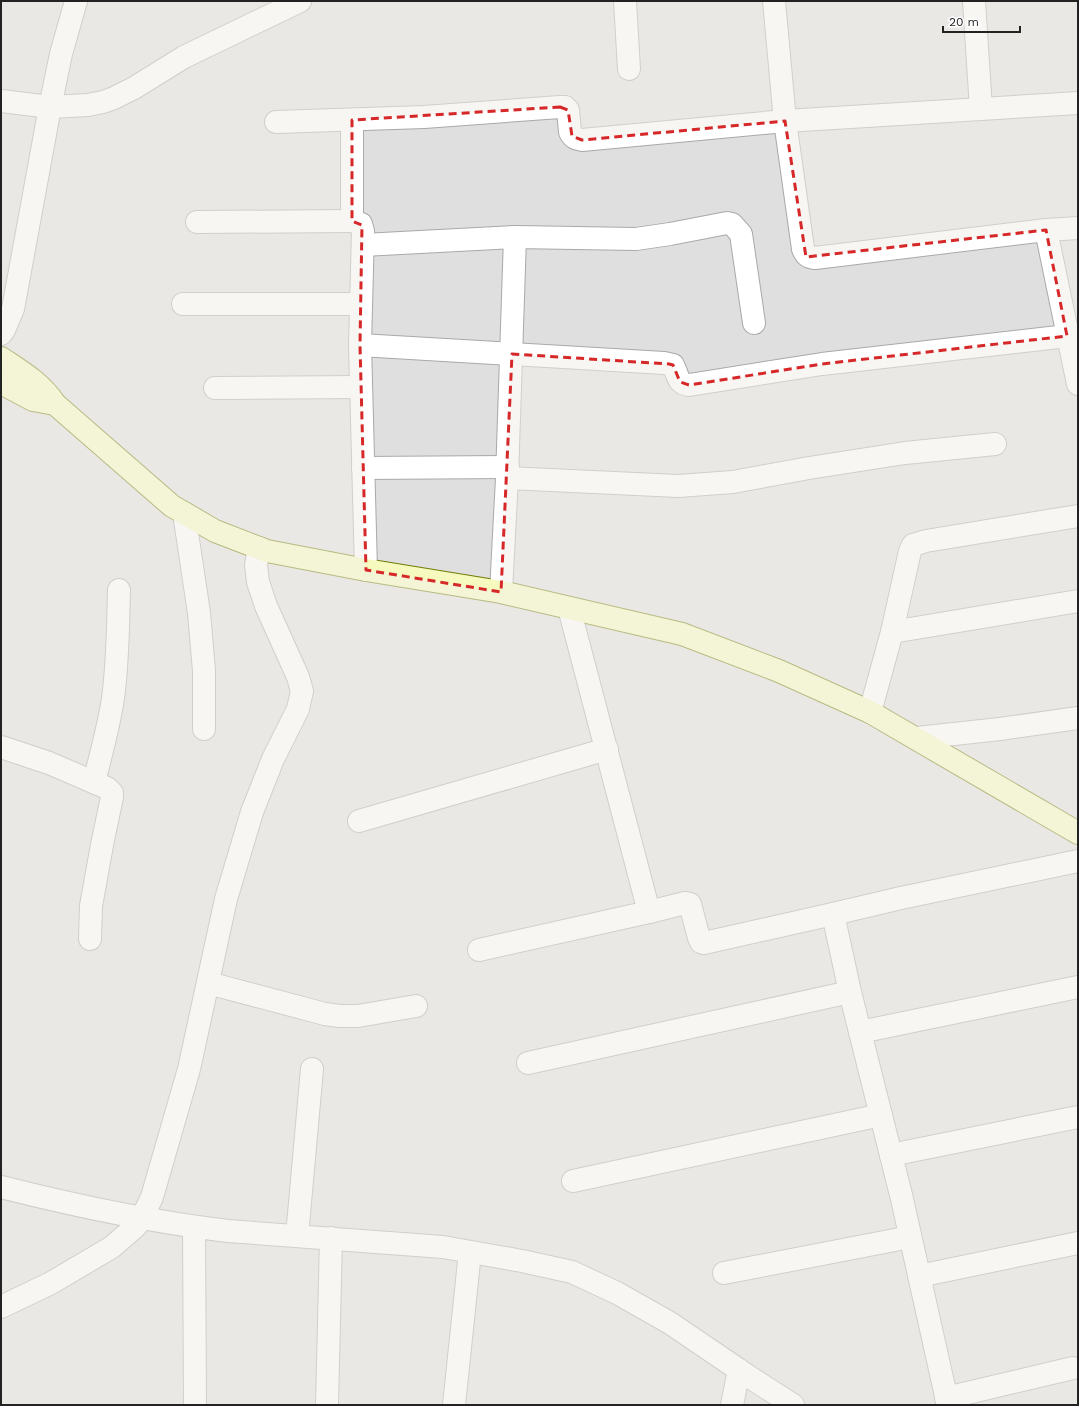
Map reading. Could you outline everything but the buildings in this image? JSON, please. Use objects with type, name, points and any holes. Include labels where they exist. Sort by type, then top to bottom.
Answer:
[{"type":"main road","points":[[1,358],[39,384],[48,393],[55,404],[172,506],[215,531],[267,551],[366,570],[501,592],[682,634],[779,671],[870,712],[1078,832]]},
{"type":"main road","points":[[1,383],[33,400],[55,404]]},
{"type":"street","points":[[1,334],[13,309],[50,107],[61,54],[76,1]]},
{"type":"street","points":[[1,101],[50,107],[88,105],[103,102],[114,98],[184,57],[300,1]]},
{"type":"street","points":[[625,1],[629,68]]},
{"type":"street","points":[[774,1],[785,121],[805,255],[815,258],[1046,230],[1078,228]]},
{"type":"street","points":[[974,1],[981,109]]},
{"type":"street","points":[[276,122],[424,117],[565,107],[568,110],[570,132],[572,136],[575,139],[582,140],[785,121],[1078,103]]},
{"type":"street","points":[[352,120],[352,221]]},
{"type":"street","points":[[196,222],[352,221],[361,224],[363,227],[360,345],[366,570]]},
{"type":"street","points":[[363,245],[515,237],[636,239],[727,223],[732,224],[741,234],[754,323]]},
{"type":"street","points":[[1046,230],[1078,384]]},
{"type":"street","points":[[501,592],[512,354],[515,237]]},
{"type":"street","points":[[183,304],[361,304]]},
{"type":"street","points":[[360,345],[669,364],[673,365],[680,382],[684,385],[689,385],[822,364],[1067,336]]},
{"type":"street","points":[[215,388],[361,387]]},
{"type":"street","points":[[363,468],[507,473],[678,486],[733,482],[905,453],[996,444]]},
{"type":"street","points":[[184,513],[199,613],[204,672],[204,729]]},
{"type":"street","points":[[870,712],[892,632],[910,551],[913,545],[926,541],[1078,516]]},
{"type":"street","points":[[1,1307],[51,1283],[112,1247],[135,1227],[142,1218],[152,1197],[189,1069],[226,899],[252,812],[273,760],[298,709],[302,691],[298,677],[266,606],[258,582],[256,565],[259,548]]},
{"type":"street","points":[[94,782],[108,726],[113,697],[117,658],[119,590]]},
{"type":"street","points":[[892,632],[1078,601]]},
{"type":"street","points":[[569,608],[649,912]]},
{"type":"street","points":[[917,738],[1000,729],[1078,718]]},
{"type":"street","points":[[1,748],[49,763],[94,782],[112,793],[91,906],[90,938]]},
{"type":"street","points":[[360,821],[607,750]]},
{"type":"street","points":[[480,950],[685,903],[690,904],[699,938],[701,942],[704,943],[900,898],[1078,861]]},
{"type":"street","points":[[833,914],[850,992],[891,1155],[947,1401],[1072,1368]]},
{"type":"street","points":[[208,984],[326,1014],[340,1016],[358,1016],[416,1006]]},
{"type":"street","points":[[860,1032],[1078,987]]},
{"type":"street","points":[[528,1063],[850,992]]},
{"type":"street","points":[[297,1236],[312,1069]]},
{"type":"street","points":[[573,1181],[881,1115]]},
{"type":"street","points":[[891,1155],[1078,1117]]},
{"type":"street","points":[[1,1187],[64,1203],[194,1227],[228,1231],[443,1247],[572,1272],[617,1293],[670,1323],[793,1405]]},
{"type":"street","points":[[194,1227],[195,1405]]},
{"type":"street","points":[[724,1273],[910,1237]]},
{"type":"street","points":[[327,1405],[331,1238]]},
{"type":"street","points":[[919,1276],[1078,1243]]},
{"type":"street","points":[[454,1405],[470,1252]]},
{"type":"street","points":[[732,1405],[739,1370]]},
{"type":"highlighted area","points":[[560,107],[568,110],[572,136],[582,140],[785,121],[806,257],[1046,230],[1067,336],[822,364],[689,385],[680,382],[673,365],[669,364],[512,354],[501,592],[366,570],[360,345],[362,225],[352,221],[352,120]]},
{"type":"shaded area","points":[[1,1],[1078,1],[1078,1405],[1,1405]]}]
